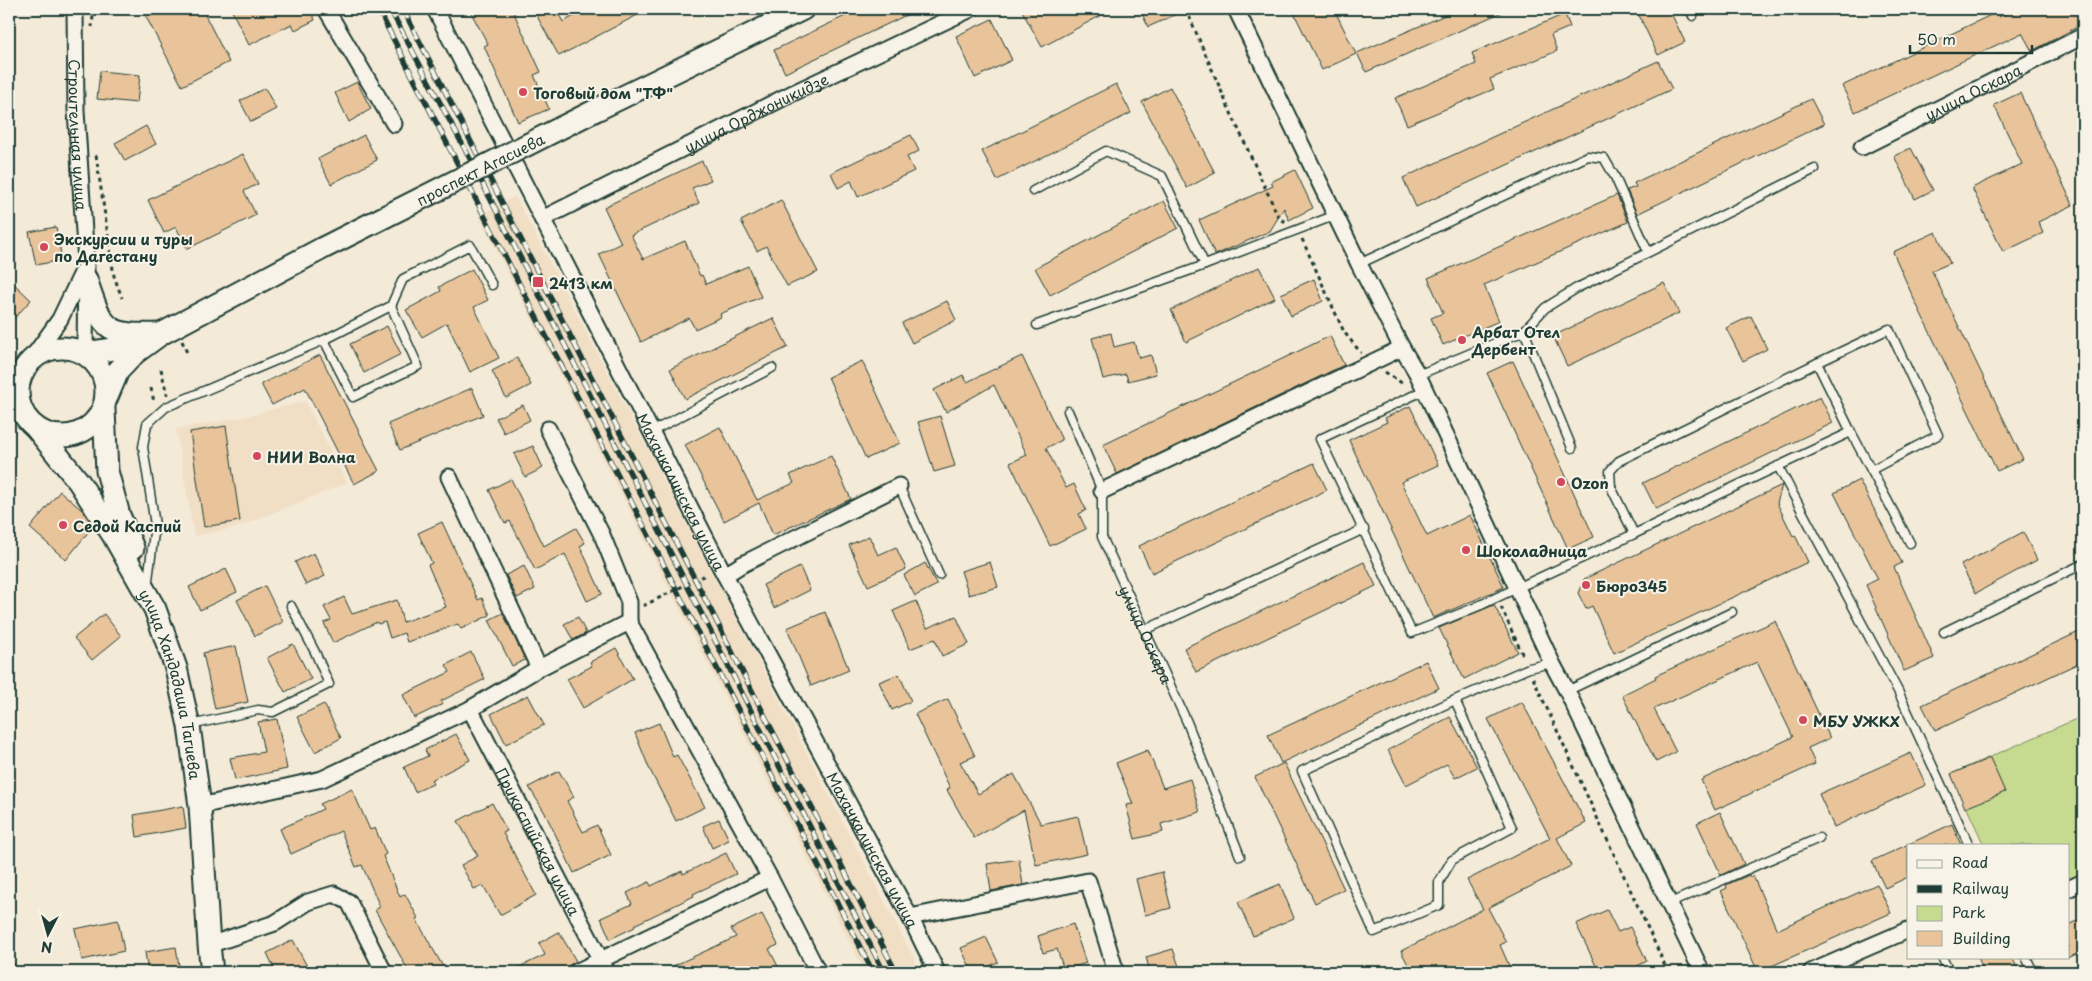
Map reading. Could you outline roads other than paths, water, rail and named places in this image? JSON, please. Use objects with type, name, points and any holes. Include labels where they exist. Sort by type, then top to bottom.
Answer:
[{"type":"main road","name":"проспект Агасиева","points":[[105,403],[118,371],[135,353],[161,334],[323,248],[596,110],[803,9]]},
{"type":"main road","points":[[86,271],[99,314],[108,327],[121,333],[161,334]]},
{"type":"main road","name":"проспект Агасиева","points":[[85,353],[121,348],[161,334]]},
{"type":"main road","points":[[66,348],[85,353],[101,369],[106,383],[105,403],[96,421],[86,430],[74,435],[61,437],[48,434],[36,428],[25,417],[19,403],[18,388],[22,373],[30,361],[52,349],[66,348]]},
{"type":"main road","name":"улица Хандадаша Тагиева","points":[[105,403],[107,471],[119,515],[148,580],[179,671],[190,726],[201,806],[213,972]]},
{"type":"main road","name":"улица Хандадаша Тагиева","points":[[36,428],[84,490],[113,535],[155,609],[176,668],[190,726]]},
{"type":"street","name":"Строительная улица","points":[[75,9],[76,111],[86,271],[85,353]]},
{"type":"street","points":[[326,9],[394,124]]},
{"type":"street","name":"Махачкалинская улица","points":[[434,9],[725,575],[910,917],[937,972]]},
{"type":"street","name":"улица Орджоникидзе","points":[[542,219],[794,93],[970,9]]},
{"type":"street","points":[[1236,9],[1359,264],[1418,375],[1421,391],[1514,590],[1567,691],[1702,972]]},
{"type":"street","name":"улица Оскара","points":[[1862,147],[2083,36]]},
{"type":"street","name":"Строительная улица","points":[[30,361],[60,318],[86,271]]},
{"type":"street","points":[[1102,491],[1402,348]]},
{"type":"street","points":[[548,430],[602,535],[629,602],[630,618],[770,878],[818,972]]},
{"type":"street","points":[[449,477],[539,668]]},
{"type":"street","points":[[725,575],[749,561],[899,486]]},
{"type":"street","points":[[201,806],[322,779],[470,709],[539,668],[630,618]]},
{"type":"street","name":"Прикаспийская улица","points":[[470,709],[605,967]]},
{"type":"street","points":[[576,972],[605,967],[770,878]]},
{"type":"street","points":[[910,917],[1088,881],[1116,972]]},
{"type":"street","points":[[2070,888],[2083,882]]},
{"type":"street","points":[[210,945],[275,923],[308,902],[334,894],[349,902],[384,972]]},
{"type":"street","points":[[1820,971],[1907,930]]},
{"type":"lane","points":[[1033,191],[1106,151],[1162,176],[1205,266]]},
{"type":"lane","points":[[1359,264],[1588,156],[1604,158],[1615,177],[1648,252]]},
{"type":"lane","points":[[1418,375],[1524,331],[1545,308],[1577,288],[1815,168]]},
{"type":"lane","points":[[1037,325],[1205,266],[1336,215]]},
{"type":"lane","points":[[148,580],[155,525],[143,447],[147,424],[166,407],[324,340],[392,306],[403,279],[470,246],[492,285]]},
{"type":"lane","points":[[324,340],[353,397],[418,366],[392,306]]},
{"type":"lane","points":[[1634,534],[1611,487],[1610,471],[1619,461],[1817,363],[1889,330],[1938,435],[1871,470]]},
{"type":"lane","points":[[1524,331],[1572,448]]},
{"type":"lane","points":[[1817,363],[1910,543]]},
{"type":"lane","points":[[651,432],[772,368]]},
{"type":"lane","points":[[1421,391],[1320,439],[1412,633],[1514,590],[1851,432]]},
{"type":"lane","name":"улица Оскара","points":[[1068,411],[1102,491],[1102,536],[1187,722],[1240,856]]},
{"type":"lane","points":[[1778,466],[1898,691],[1969,844]]},
{"type":"lane","points":[[899,486],[939,575]]},
{"type":"lane","points":[[1145,630],[1364,529]]},
{"type":"lane","points":[[1944,632],[2083,564]]},
{"type":"lane","points":[[190,726],[258,710],[273,712],[329,684],[291,606]]},
{"type":"lane","points":[[1567,691],[1732,612]]},
{"type":"lane","points":[[1455,700],[1512,828],[1452,860],[1439,882],[1439,904],[1374,932],[1302,771],[1455,700],[1528,668],[1552,663]]},
{"type":"lane","points":[[1668,904],[1819,838]]},
{"type":"lane","points":[[1942,958],[1949,972]]},
{"type":"lane","points":[[2026,958],[2032,972]]},
{"type":"lane","points":[[2074,972],[2083,968]]},
{"type":"railway","points":[[378,9],[873,972]]},
{"type":"railway","points":[[390,9],[467,153],[884,972]]},
{"type":"railway","points":[[403,9],[896,972]]},
{"type":"place","name":"Тоговый дом \"ТФ\"","points":[[523,92]]},
{"type":"place","name":"Экскурсии и туры по Дагестану","points":[[44,247]]},
{"type":"place","name":"2413 км","points":[[538,282]]},
{"type":"place","name":"Арбат Отел Дербент","points":[[1462,340]]},
{"type":"place","name":"НИИ Волна","points":[[257,456]]},
{"type":"place","name":"Ozon","points":[[1561,482]]},
{"type":"place","name":"Седой Каспий","points":[[63,525]]},
{"type":"place","name":"Шоколадница","points":[[1466,550]]},
{"type":"place","name":"Бюро345","points":[[1586,585]]},
{"type":"place","name":"МБУ УЖКХ","points":[[1803,720]]}]
